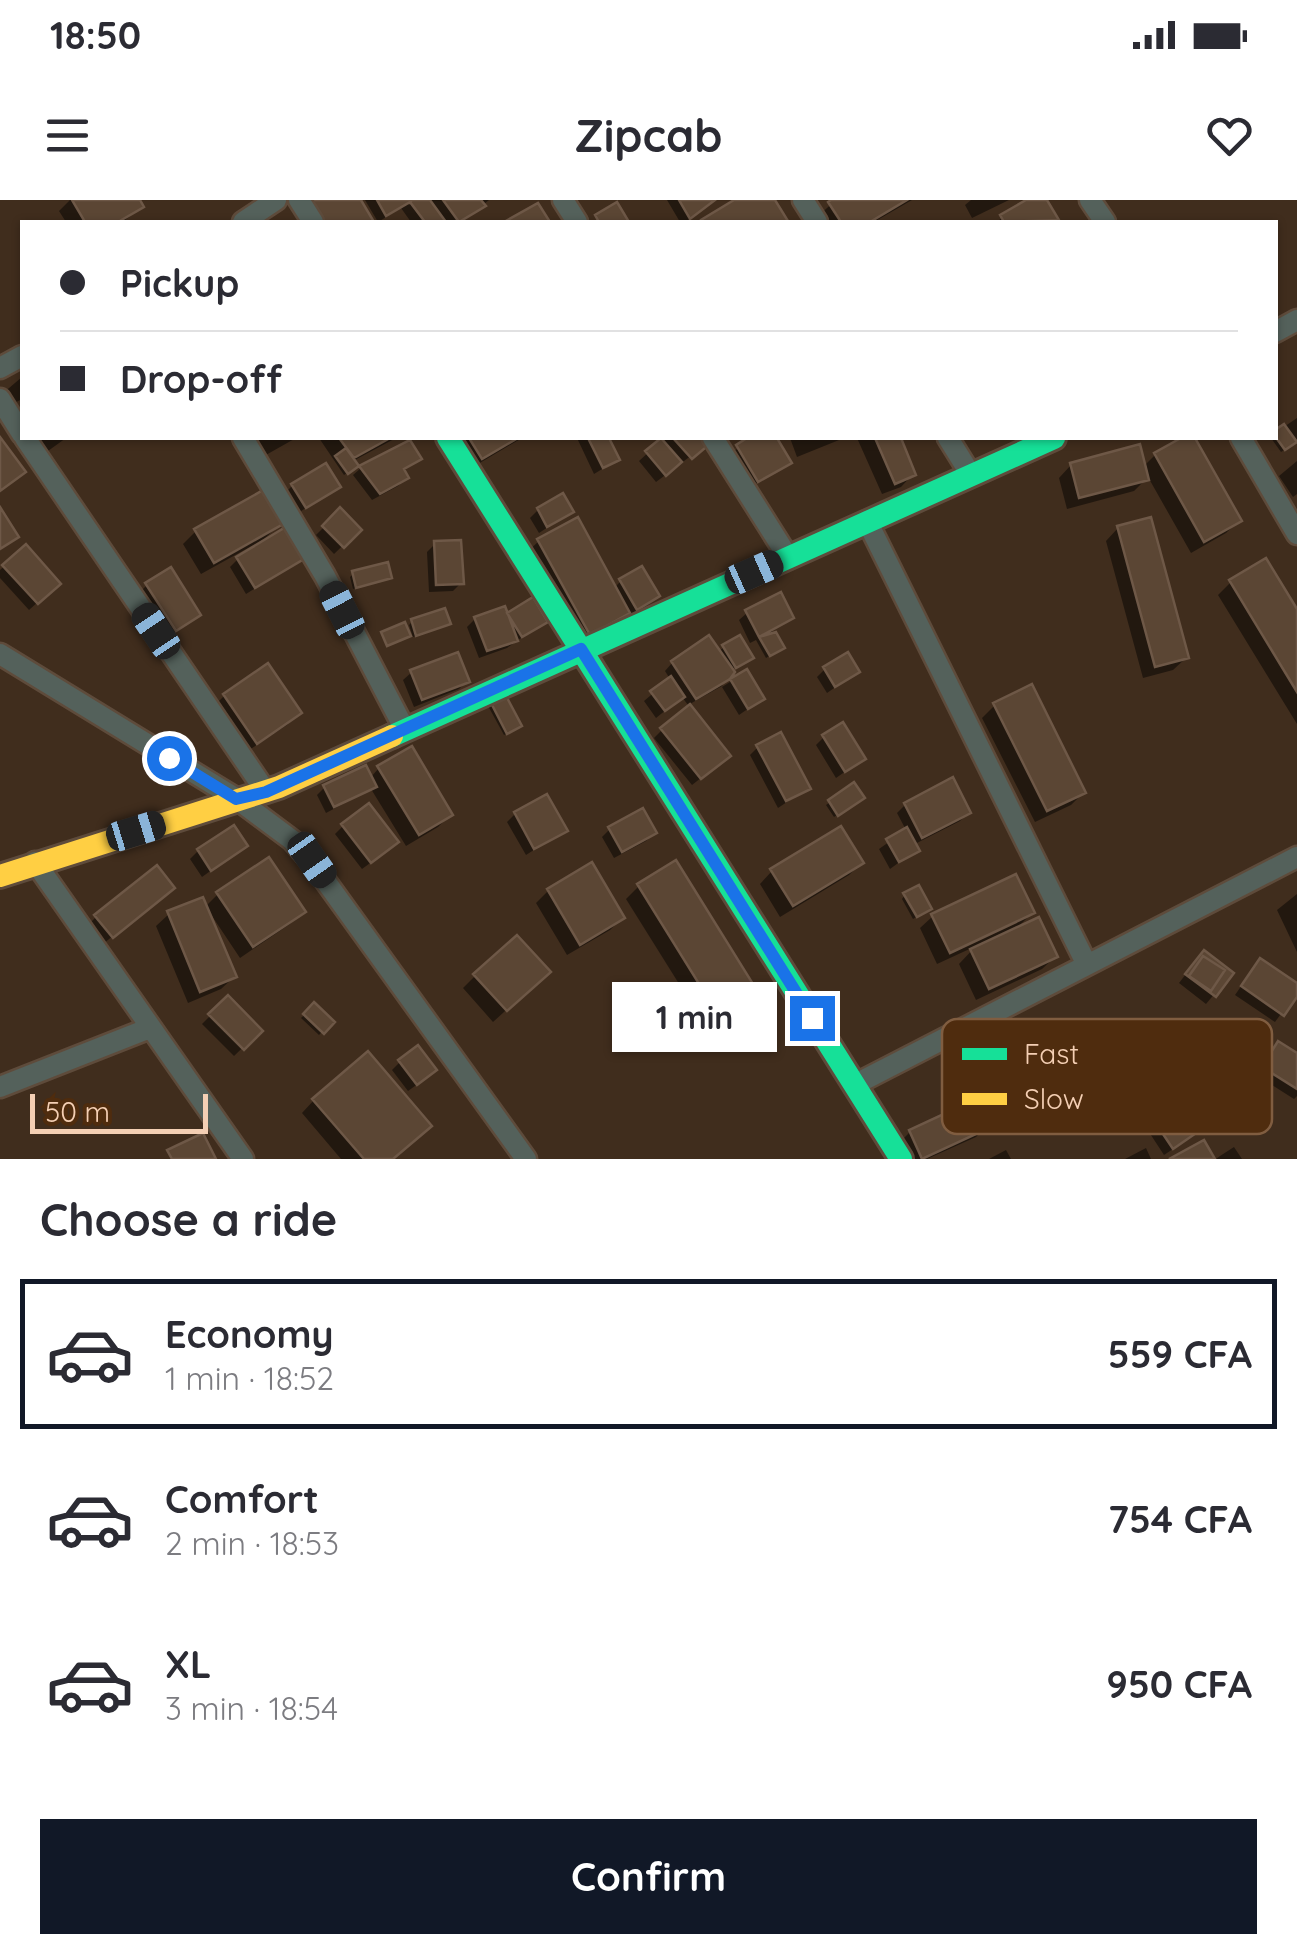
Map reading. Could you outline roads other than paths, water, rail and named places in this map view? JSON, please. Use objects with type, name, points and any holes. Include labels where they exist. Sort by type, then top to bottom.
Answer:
[{"type":"street","points":[[245,220],[276,200]]},
{"type":"street","points":[[0,399],[20,430]]},
{"type":"street","points":[[27,440],[266,792]]},
{"type":"street","points":[[244,440],[324,576],[404,728]]},
{"type":"street","points":[[449,440],[900,1159]]},
{"type":"street","points":[[714,440],[788,557]]},
{"type":"street","points":[[949,440],[971,475]]},
{"type":"street","points":[[0,875],[266,792],[1050,440]]},
{"type":"street","points":[[1242,440],[1297,534]]},
{"type":"street","points":[[867,521],[1087,965]]},
{"type":"street","points":[[0,654],[236,799],[292,840],[312,860],[526,1159]]},
{"type":"street","points":[[982,1019],[1297,857]]},
{"type":"street","points":[[35,862],[243,1159]]},
{"type":"street","points":[[0,1087],[150,1028]]},
{"type":"street","points":[[854,1085],[942,1040]]}]
